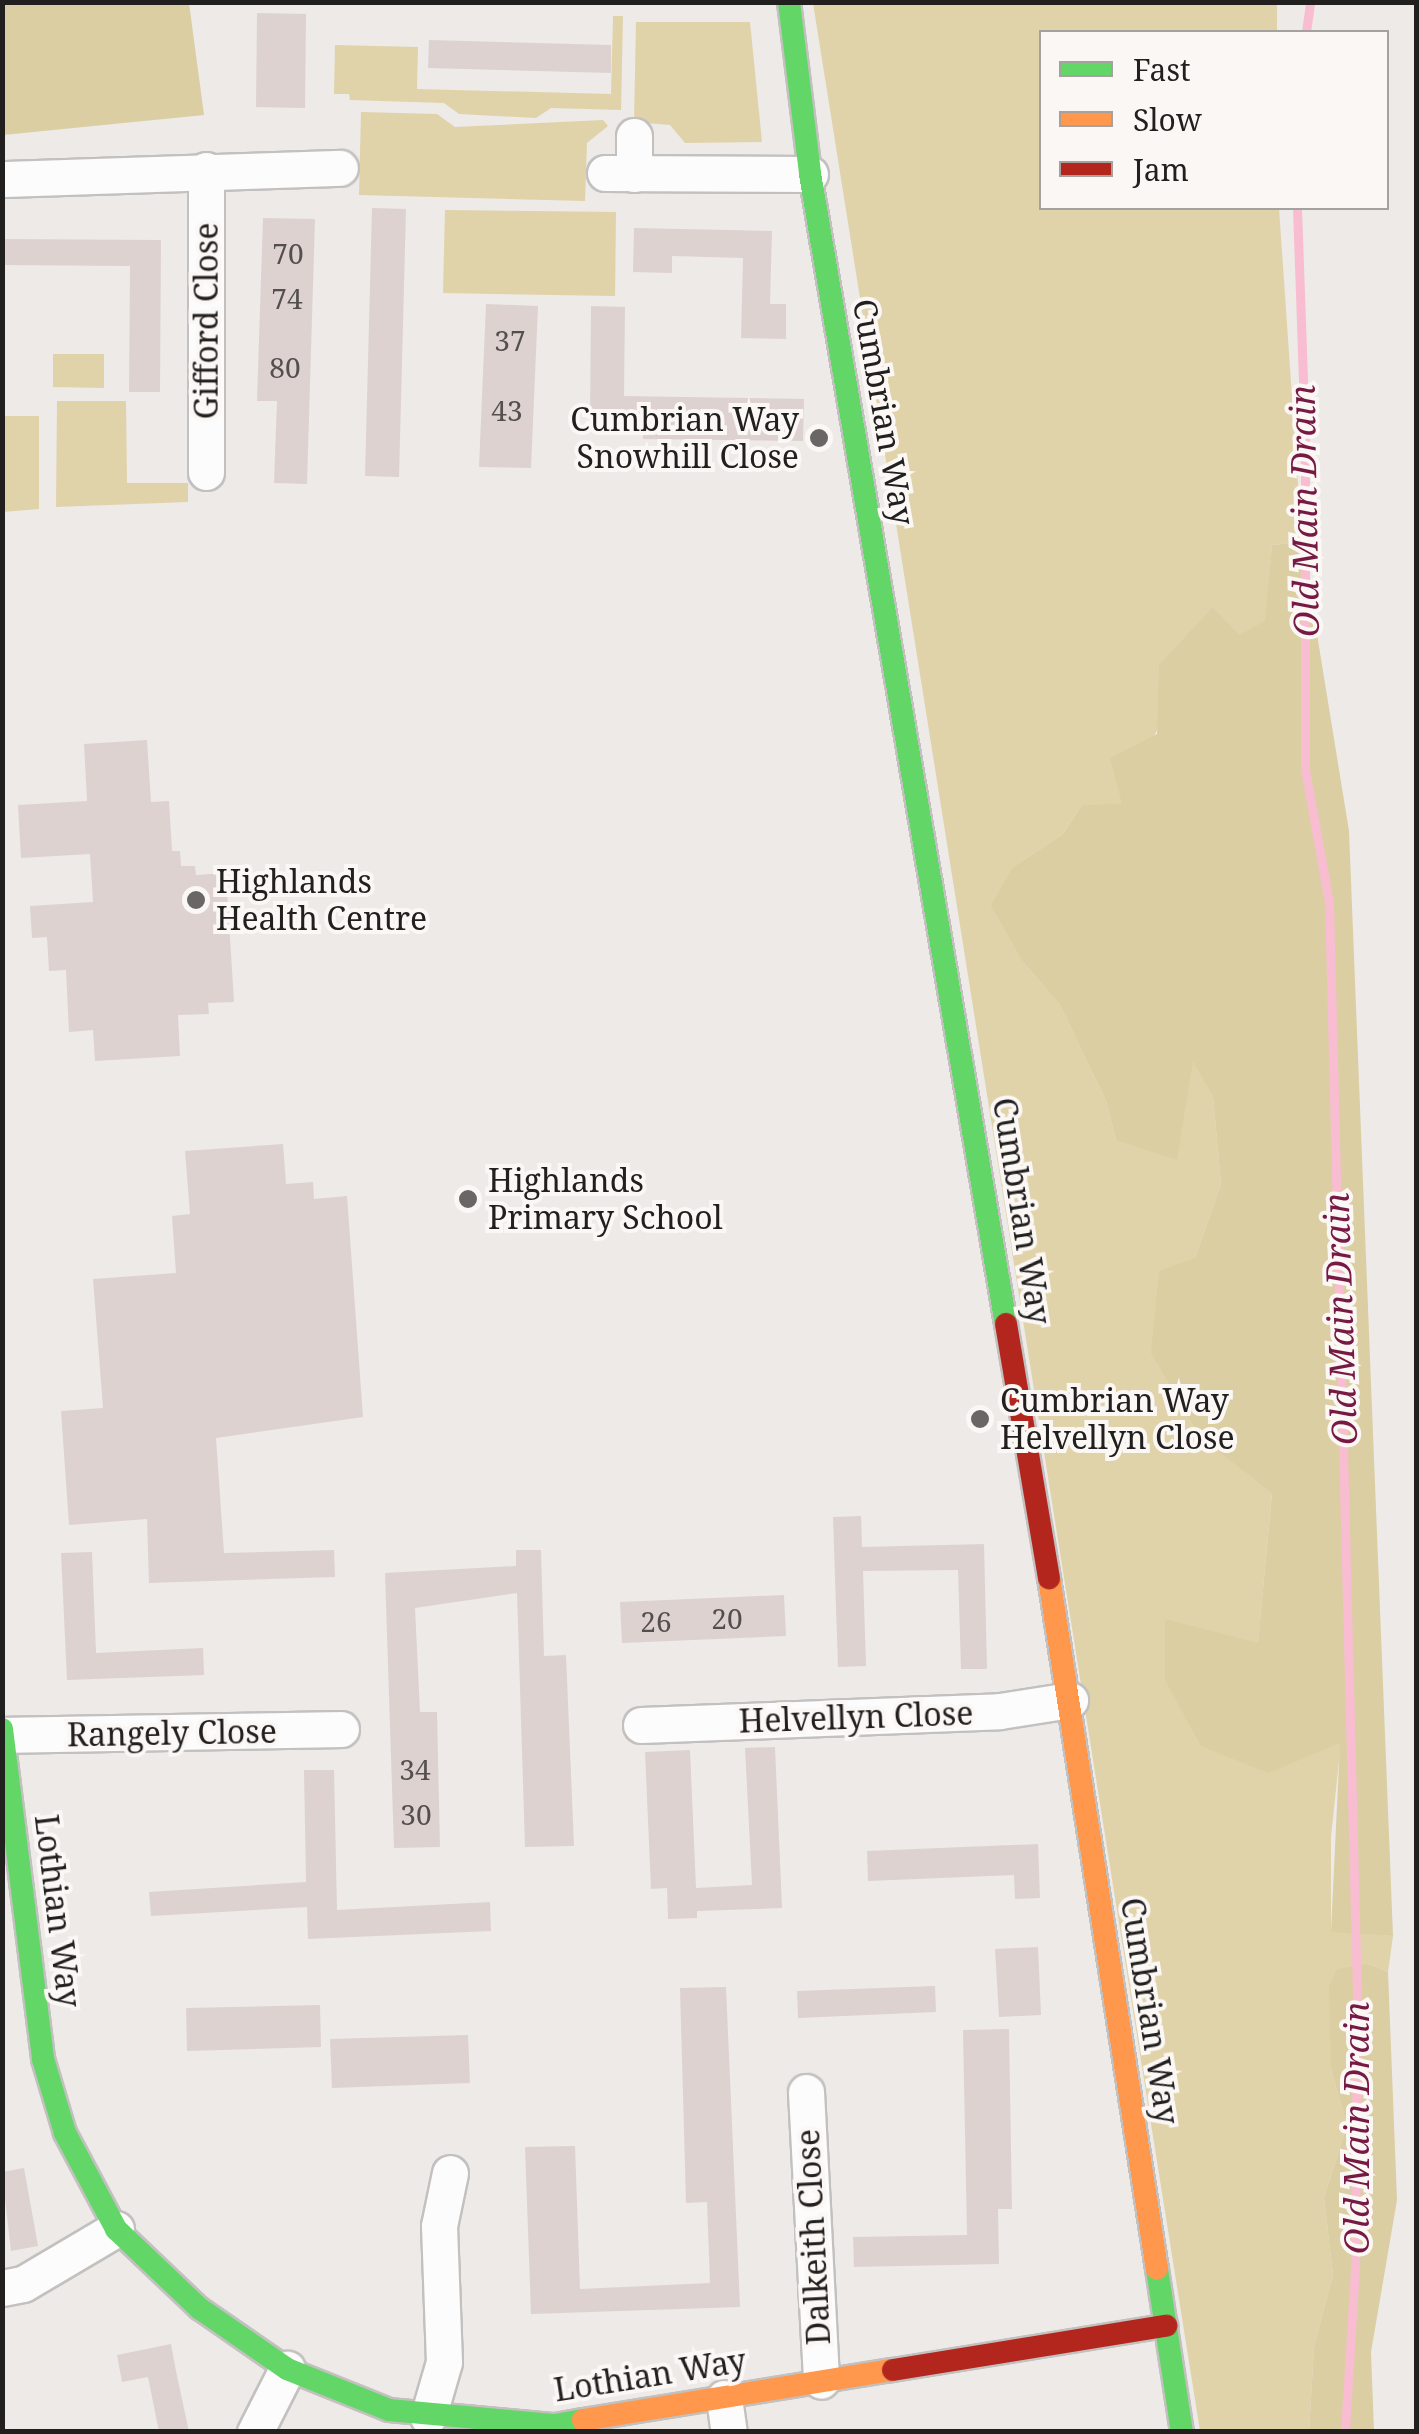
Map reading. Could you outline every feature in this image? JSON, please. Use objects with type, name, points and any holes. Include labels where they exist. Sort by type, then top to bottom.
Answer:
[{"type":"street","name":"Cumbrian Way","points":[[789,2],[810,174],[1070,1700],[1182,2432]]},
{"type":"street","points":[[634,136],[620,173],[810,174]]},
{"type":"street","points":[[2,179],[340,168]]},
{"type":"street","name":"Gifford Close","points":[[206,170],[206,472]]},
{"type":"street","name":"Helvellyn Close","points":[[641,1725],[1000,1711],[1070,1700]]},
{"type":"street","name":"Rangely Close","points":[[3,1733],[341,1728]]},
{"type":"street","name":"Lothian Way","points":[[3,1733],[43,2058],[65,2133],[116,2229],[199,2308],[287,2369],[388,2410],[555,2424],[727,2415],[821,2381],[1166,2326]]},
{"type":"street","name":"Dalkeith Close","points":[[806,2092],[821,2381]]},
{"type":"street","points":[[428,2416],[444,2362],[439,2226],[450,2173]]},
{"type":"street","points":[[2,2288],[24,2284],[116,2229]]},
{"type":"street","points":[[255,2432],[287,2369]]},
{"type":"shaded area","points":[[3,2],[189,3],[204,115],[3,135]]},
{"type":"shaded area","points":[[813,3],[1277,3],[1277,30],[1039,30],[1039,210],[1279,210],[1302,542],[1272,545],[1266,621],[1239,636],[1214,608],[1122,805],[1082,805],[1062,835],[1013,867],[1023,962],[1060,1005],[1106,1101],[1116,1140],[1193,1059],[1213,1097],[1221,1184],[1195,1258],[1201,1438],[1272,1492],[1258,1644],[1341,1742],[1331,1837],[1331,1931],[1393,1936],[1388,1972],[1368,1964],[1331,2069],[1347,2125],[1324,2198],[1333,2275],[1314,2347],[1309,2431],[1200,2431]]},
{"type":"shaded area","points":[[613,16],[623,16],[621,110],[551,108],[536,118],[459,114],[444,103],[350,100],[349,94],[334,94],[335,45],[418,47],[417,89],[611,94]]},
{"type":"shaded area","points":[[636,22],[750,22],[762,142],[685,143],[670,125],[634,122]]},
{"type":"shaded area","points":[[361,112],[437,114],[455,127],[603,120],[608,126],[587,143],[585,201],[359,195]]},
{"type":"shaded area","points":[[445,210],[616,212],[615,296],[443,293]]},
{"type":"shaded area","points":[[53,354],[104,354],[104,388],[53,387]]},
{"type":"shaded area","points":[[57,401],[126,401],[127,483],[188,483],[188,502],[56,507]]},
{"type":"shaded area","points":[[3,416],[39,416],[39,509],[3,512]]},
{"type":"shaded area","points":[[1302,542],[1349,831],[1393,1936],[1331,1932],[1340,1743],[1268,1773],[1201,1746],[1165,1680],[1165,1619],[1258,1643],[1272,1493],[1201,1438],[1151,1353],[1159,1271],[1195,1258],[1221,1184],[1213,1097],[1193,1061],[1177,1160],[1116,1140],[1106,1101],[1060,1005],[1023,962],[991,905],[1013,867],[1062,835],[1082,805],[1122,804],[1110,758],[1157,734],[1159,665],[1213,607],[1239,635],[1265,621],[1272,545]]},
{"type":"shaded area","points":[[1368,1964],[1388,1972],[1397,2200],[1371,2352],[1374,2431],[1309,2431],[1314,2347],[1333,2275],[1324,2198],[1347,2125],[1331,2069],[1329,1986],[1337,1969]]},
{"type":"building","points":[[257,13],[306,14],[305,108],[256,107]]},
{"type":"building","points":[[429,40],[611,45],[611,73],[428,68]]},
{"type":"building","points":[[372,208],[406,209],[399,477],[365,476]]},
{"type":"building","points":[[263,218],[315,219],[307,484],[274,483],[277,401],[257,401]]},
{"type":"building","points":[[634,228],[772,231],[770,304],[786,304],[786,339],[741,338],[743,258],[672,256],[672,273],[633,272]]},
{"type":"building","points":[[2,239],[161,240],[160,392],[129,392],[130,266],[2,265]]},
{"type":"building","points":[[486,304],[538,306],[531,468],[479,467]]},
{"type":"building","points":[[591,306],[625,307],[624,396],[804,399],[803,441],[643,439],[643,421],[590,421]]},
{"type":"building","name":"Highlands Health Centre","points":[[147,740],[151,802],[169,801],[172,851],[180,851],[181,866],[195,866],[196,875],[226,873],[234,1002],[208,1003],[209,1014],[178,1015],[180,1056],[95,1061],[93,1030],[69,1032],[66,970],[49,971],[47,937],[32,938],[30,906],[93,902],[90,854],[21,858],[18,805],[87,801],[84,744]]},
{"type":"building","points":[[283,1144],[286,1184],[313,1182],[314,1199],[347,1196],[363,1417],[216,1438],[224,1553],[334,1550],[335,1577],[149,1583],[147,1519],[69,1525],[61,1411],[103,1408],[93,1279],[176,1273],[172,1216],[190,1214],[185,1151]]},
{"type":"building","points":[[861,1516],[862,1547],[984,1544],[987,1669],[961,1669],[958,1570],[863,1571],[866,1666],[838,1667],[833,1517]]},
{"type":"building","points":[[516,1550],[541,1550],[544,1656],[566,1655],[574,1846],[525,1847],[517,1593],[415,1608],[420,1712],[437,1712],[440,1847],[394,1848],[385,1573],[516,1566]]},
{"type":"building","points":[[92,1552],[96,1653],[203,1648],[204,1675],[67,1680],[61,1553]]},
{"type":"building","points":[[784,1595],[786,1636],[622,1643],[620,1602]]},
{"type":"building","points":[[775,1747],[782,1908],[697,1911],[697,1918],[668,1919],[667,1888],[651,1889],[645,1752],[690,1750],[696,1888],[752,1885],[745,1748]]},
{"type":"building","points":[[304,1770],[334,1770],[337,1910],[490,1902],[491,1931],[308,1939],[307,1907],[151,1916],[149,1892],[306,1882]]},
{"type":"building","points":[[1038,1844],[1040,1898],[1015,1899],[1014,1875],[868,1881],[867,1851]]},
{"type":"building","points":[[1038,1947],[1041,2015],[999,2017],[995,1949]]},
{"type":"building","points":[[935,1986],[936,2012],[798,2018],[797,1991]]},
{"type":"building","points":[[726,1987],[740,2307],[531,2314],[525,2147],[575,2146],[580,2289],[710,2283],[707,2202],[686,2203],[680,1988]]},
{"type":"building","points":[[320,2005],[321,2047],[187,2051],[186,2008]]},
{"type":"building","points":[[1009,2029],[1012,2209],[998,2209],[999,2264],[854,2267],[853,2237],[967,2235],[963,2030]]},
{"type":"building","points":[[468,2035],[470,2083],[332,2088],[330,2039]]},
{"type":"building","points":[[24,2168],[38,2246],[11,2251],[2,2172]]},
{"type":"building","points":[[171,2344],[189,2432],[159,2432],[148,2377],[122,2382],[117,2355]]},
{"type":"waterway","name":"Old Main Drain","points":[[1306,30],[1310,2]]},
{"type":"waterway","name":"Old Main Drain","points":[[1297,210],[1305,435],[1305,769],[1329,903],[1357,1995],[1355,2268],[1345,2432]]},
{"type":"traffic: fast","points":[[789,2],[810,174],[1006,1324]]},
{"type":"traffic: fast","points":[[2,1729],[43,2059],[65,2133],[116,2229],[199,2308],[287,2369],[389,2410],[555,2425],[583,2420]]},
{"type":"traffic: fast","points":[[1157,2269],[1182,2432]]},
{"type":"traffic: slow","points":[[1049,1578],[1157,2269]]},
{"type":"traffic: slow","points":[[583,2420],[893,2370]]},
{"type":"traffic: jam","points":[[1006,1324],[1049,1578]]},
{"type":"traffic: jam","points":[[893,2370],[1166,2326]]},
{"type":"place","name":"Cumbrian Way Snowhill Close","points":[[819,438]]},
{"type":"place","name":"Highlands Health Centre","points":[[196,900]]},
{"type":"place","name":"Highlands Primary School","points":[[468,1199]]},
{"type":"place","name":"Cumbrian Way Helvellyn Close","points":[[980,1419]]}]
